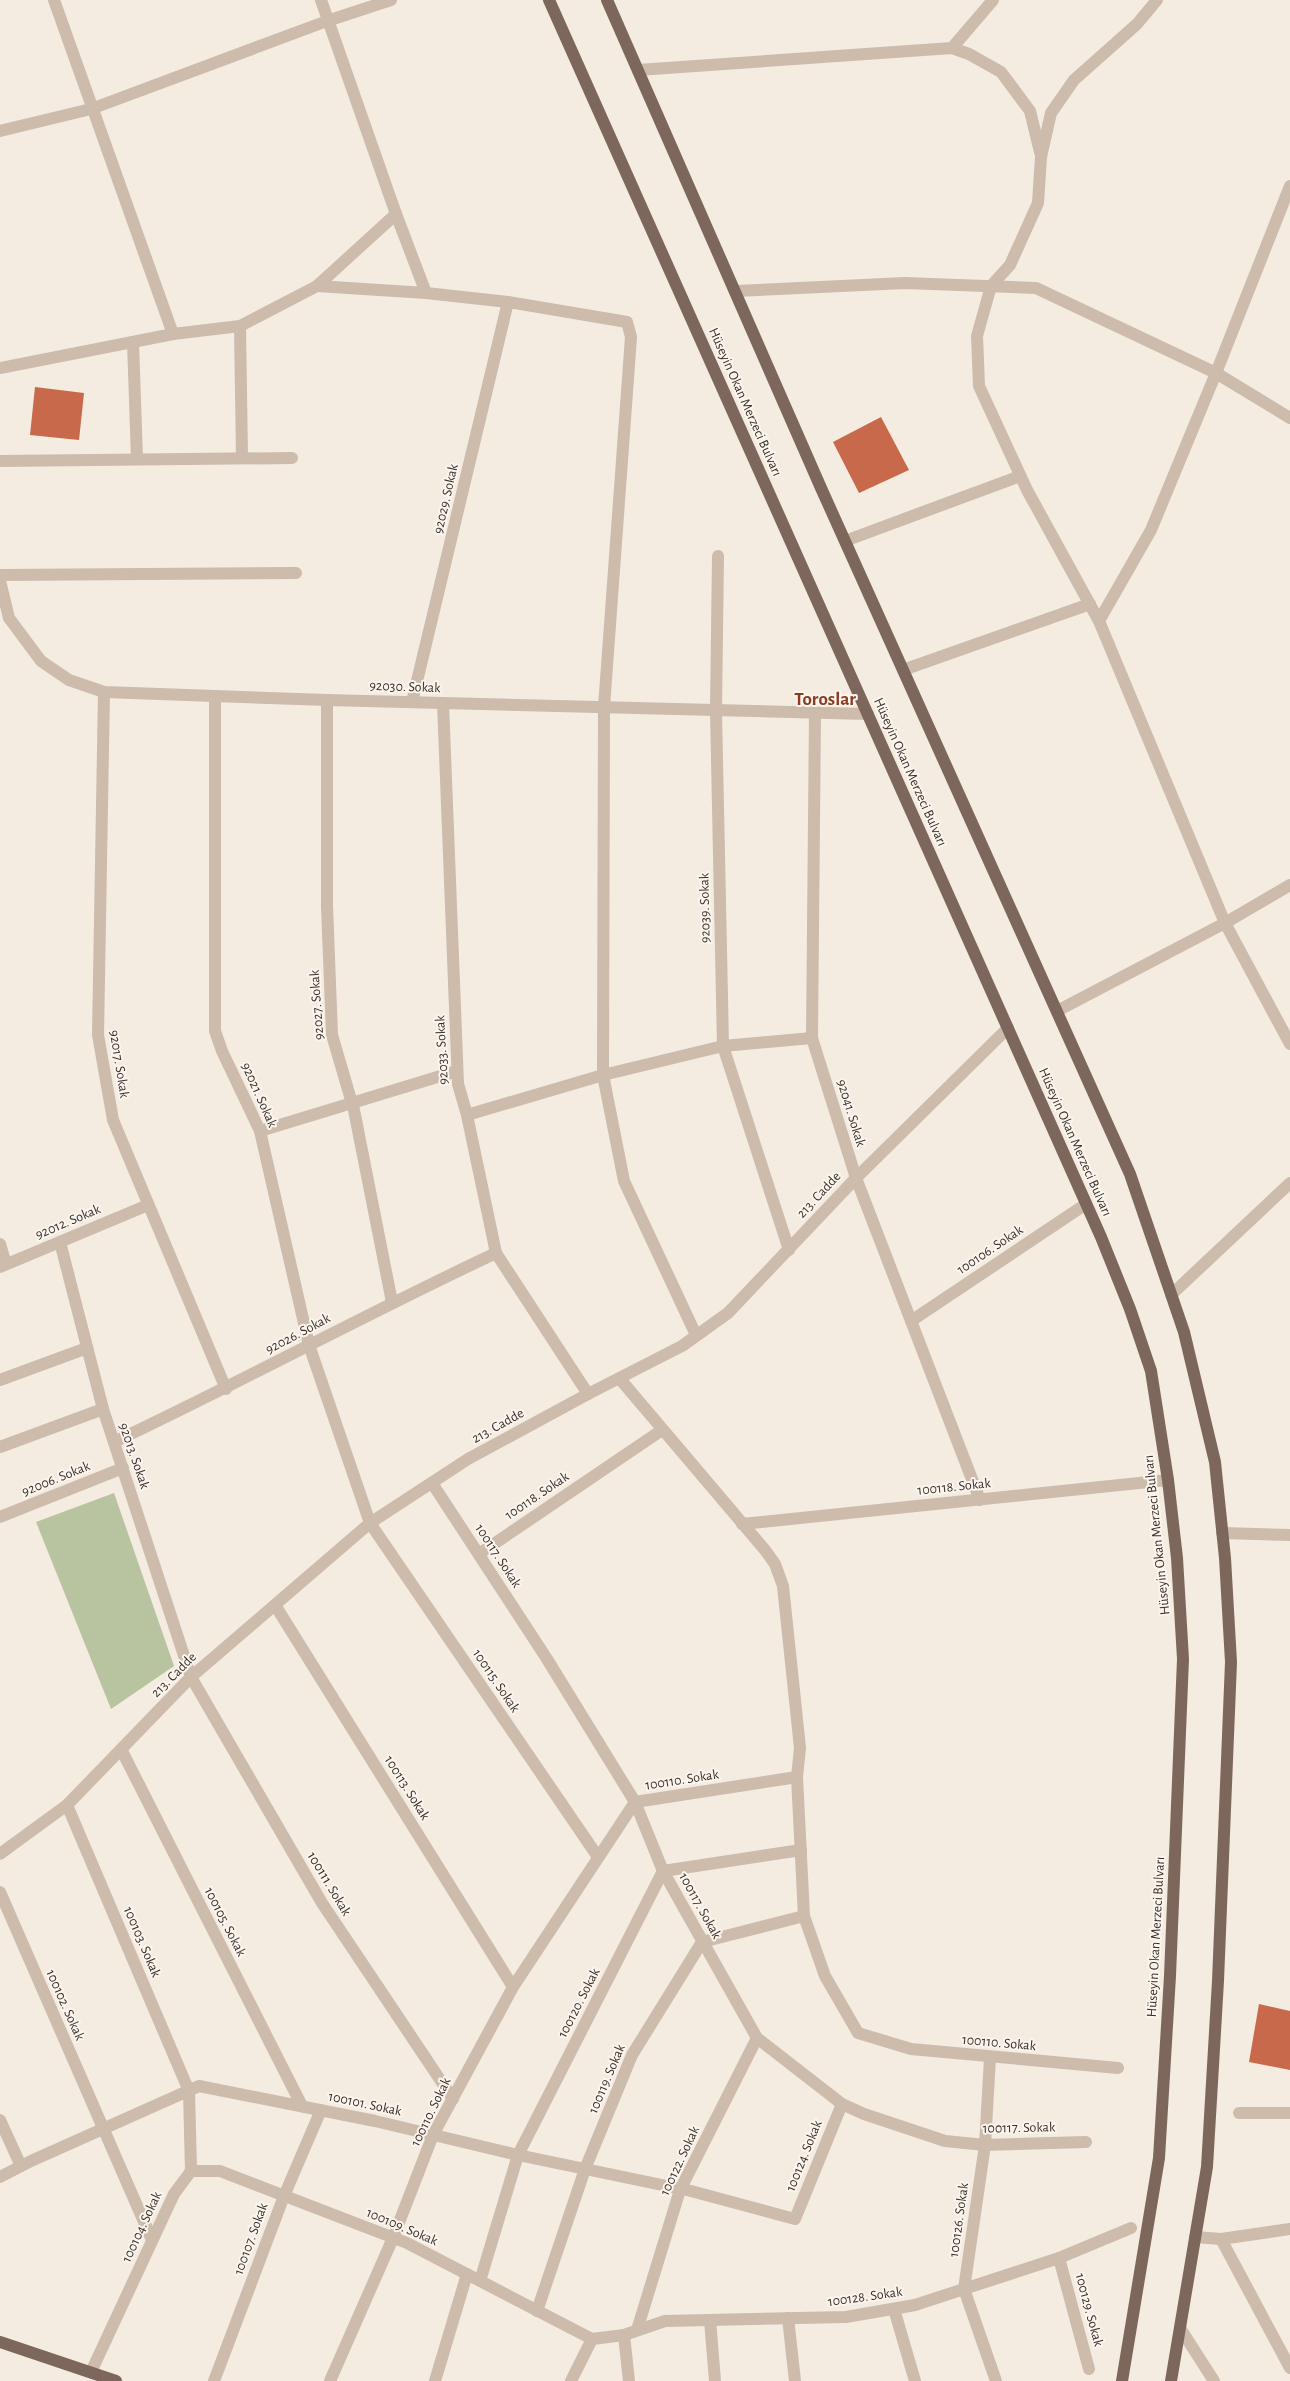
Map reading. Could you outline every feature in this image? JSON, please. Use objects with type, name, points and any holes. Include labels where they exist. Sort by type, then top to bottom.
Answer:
[{"type":"main road","name":"Hüseyin Okan Merzeci Bulvarı","points":[[549,0],[1086,1204],[1130,1309],[1151,1372],[1168,1480],[1177,1558],[1182,1659],[1170,1976],[1159,2158],[1122,2381]]},
{"type":"main road","points":[[607,0],[845,541],[1130,1174],[1184,1332],[1215,1462],[1231,1662],[1218,1981],[1207,2166],[1171,2381]]},
{"type":"main road","points":[[0,2342],[116,2381]]},
{"type":"street","points":[[54,0],[91,109],[173,334]]},
{"type":"street","points":[[321,0],[396,214],[426,293]]},
{"type":"street","points":[[0,131],[91,109],[327,21],[391,0]]},
{"type":"street","points":[[952,48],[993,0]]},
{"type":"street","points":[[1157,0],[1137,24],[1074,80],[1051,113],[1041,157],[1038,204],[1010,265],[990,286],[977,336],[979,386],[1020,476],[1099,622],[1225,923],[1290,1044]]},
{"type":"street","points":[[638,70],[952,48],[969,54],[1002,72],[1030,111],[1041,157]]},
{"type":"street","points":[[1099,622],[1151,530],[1288,200],[1290,186]]},
{"type":"street","points":[[0,368],[173,334],[240,326],[317,286],[396,214]]},
{"type":"street","points":[[735,291],[905,283],[1036,288],[1216,374],[1290,418]]},
{"type":"street","points":[[317,286],[426,293],[508,302],[627,322],[631,337],[604,708],[603,1075],[624,1181],[696,1336]]},
{"type":"street","name":"92029. Sokak","points":[[412,702],[508,302]]},
{"type":"street","points":[[240,326],[242,458]]},
{"type":"street","points":[[133,342],[137,459]]},
{"type":"street","points":[[0,461],[292,458]]},
{"type":"street","points":[[845,541],[1020,476]]},
{"type":"street","name":"92039. Sokak","points":[[718,556],[716,711],[723,1046],[789,1250]]},
{"type":"street","points":[[0,575],[296,572]]},
{"type":"street","name":"92030. Sokak","points":[[0,581],[9,618],[41,661],[69,680],[104,692],[604,708],[868,714]]},
{"type":"street","points":[[903,670],[1090,604]]},
{"type":"street","name":"92017. Sokak","points":[[104,692],[98,1035],[113,1120],[226,1389]]},
{"type":"street","name":"92021. Sokak","points":[[215,696],[215,1031],[222,1051],[260,1131],[309,1345],[370,1523]]},
{"type":"street","name":"92027. Sokak","points":[[327,700],[327,906],[332,1035],[352,1103],[392,1302]]},
{"type":"street","name":"92033. Sokak","points":[[443,703],[458,1084],[467,1114],[496,1254],[588,1394]]},
{"type":"street","name":"92041. Sokak","points":[[815,713],[812,1038],[856,1178],[980,1500]]},
{"type":"street","points":[[1057,1010],[1225,923],[1290,885]]},
{"type":"street","name":"213. Cadde","points":[[0,1854],[67,1805],[191,1677],[370,1523],[468,1459],[682,1346],[728,1313],[856,1178],[1008,1028]]},
{"type":"street","points":[[467,1114],[603,1075],[723,1046],[812,1038]]},
{"type":"street","points":[[260,1131],[457,1071]]},
{"type":"street","points":[[1171,1295],[1290,1183]]},
{"type":"street","name":"100106. Sokak","points":[[911,1322],[1086,1204]]},
{"type":"street","name":"92012. Sokak","points":[[3,1266],[148,1205]]},
{"type":"street","name":"92013. Sokak","points":[[60,1242],[103,1409],[191,1677]]},
{"type":"street","points":[[0,1244],[3,1266]]},
{"type":"street","name":"92026. Sokak","points":[[114,1442],[226,1389],[392,1302],[496,1254]]},
{"type":"street","points":[[0,1380],[87,1348]]},
{"type":"street","points":[[620,1379],[775,1564],[783,1586],[800,1748],[797,1776]]},
{"type":"street","points":[[0,1447],[103,1409]]},
{"type":"street","name":"100118. Sokak","points":[[479,1554],[662,1430]]},
{"type":"street","name":"92006. Sokak","points":[[0,1517],[123,1468]]},
{"type":"street","name":"100118. Sokak","points":[[742,1524],[1168,1480]]},
{"type":"street","name":"100117. Sokak","points":[[432,1483],[547,1659],[635,1802],[662,1871],[757,2038],[842,2104],[864,2114],[945,2141],[985,2145],[1086,2142]]},
{"type":"street","name":"100115. Sokak","points":[[370,1523],[598,1857]]},
{"type":"street","points":[[1222,1532],[1290,1535]]},
{"type":"street","name":"100113. Sokak","points":[[275,1605],[513,1987]]},
{"type":"street","name":"100111. Sokak","points":[[191,1677],[322,1903],[453,2099]]},
{"type":"street","name":"100105. Sokak","points":[[122,1750],[302,2106]]},
{"type":"street","name":"100110. Sokak","points":[[330,2381],[393,2238],[434,2135],[513,1987],[635,1802],[797,1776],[804,1916],[825,1976],[858,2033],[911,2049],[990,2058],[1118,2068]]},
{"type":"street","name":"100103. Sokak","points":[[67,1805],[189,2091]]},
{"type":"street","points":[[662,1871],[801,1850]]},
{"type":"street","name":"100120. Sokak","points":[[480,2281],[518,2155],[662,1871]]},
{"type":"street","name":"100102. Sokak","points":[[0,1892],[152,2240]]},
{"type":"street","points":[[702,1942],[804,1916]]},
{"type":"street","name":"100119. Sokak","points":[[537,2310],[585,2169],[632,2055],[702,1942]]},
{"type":"street","name":"100122. Sokak","points":[[637,2330],[680,2190],[757,2038]]},
{"type":"street","name":"100126. Sokak","points":[[990,2058],[985,2145],[964,2289],[996,2381]]},
{"type":"street","name":"100101. Sokak","points":[[0,2177],[199,2086],[434,2135],[680,2190],[795,2219]]},
{"type":"street","points":[[189,2091],[191,2170]]},
{"type":"street","name":"100124. Sokak","points":[[795,2219],[842,2104]]},
{"type":"street","name":"100107. Sokak","points":[[214,2381],[284,2196],[320,2110]]},
{"type":"street","points":[[1239,2113],[1290,2113]]},
{"type":"street","points":[[0,2120],[21,2166]]},
{"type":"street","name":"100109. Sokak","points":[[191,2170],[220,2171],[393,2238],[592,2339]]},
{"type":"street","name":"100104. Sokak","points":[[91,2372],[174,2194],[191,2170]]},
{"type":"street","name":"100128. Sokak","points":[[592,2339],[624,2335],[665,2321],[846,2317],[915,2305],[1059,2258],[1131,2228]]},
{"type":"street","points":[[1195,2237],[1221,2240],[1290,2230]]},
{"type":"street","points":[[1221,2240],[1290,2368]]},
{"type":"street","name":"100129. Sokak","points":[[1059,2258],[1089,2369]]},
{"type":"street","points":[[434,2381],[467,2274]]},
{"type":"street","points":[[894,2308],[915,2381]]},
{"type":"street","points":[[788,2318],[795,2381]]},
{"type":"street","points":[[710,2320],[715,2381]]},
{"type":"street","points":[[1180,2328],[1214,2381]]},
{"type":"street","points":[[624,2335],[630,2381]]},
{"type":"street","points":[[571,2381],[592,2339]]},
{"type":"green space","points":[[114,1493],[174,1666],[111,1709],[36,1522]]},
{"type":"building","points":[[35,387],[84,393],[79,440],[30,435]]},
{"type":"building","points":[[881,417],[909,470],[859,493],[833,442]]},
{"type":"building","points":[[1259,2004],[1290,2011],[1290,2070],[1249,2062]]},
{"type":"district","name":"Toroslar","points":[[825,699]]}]
